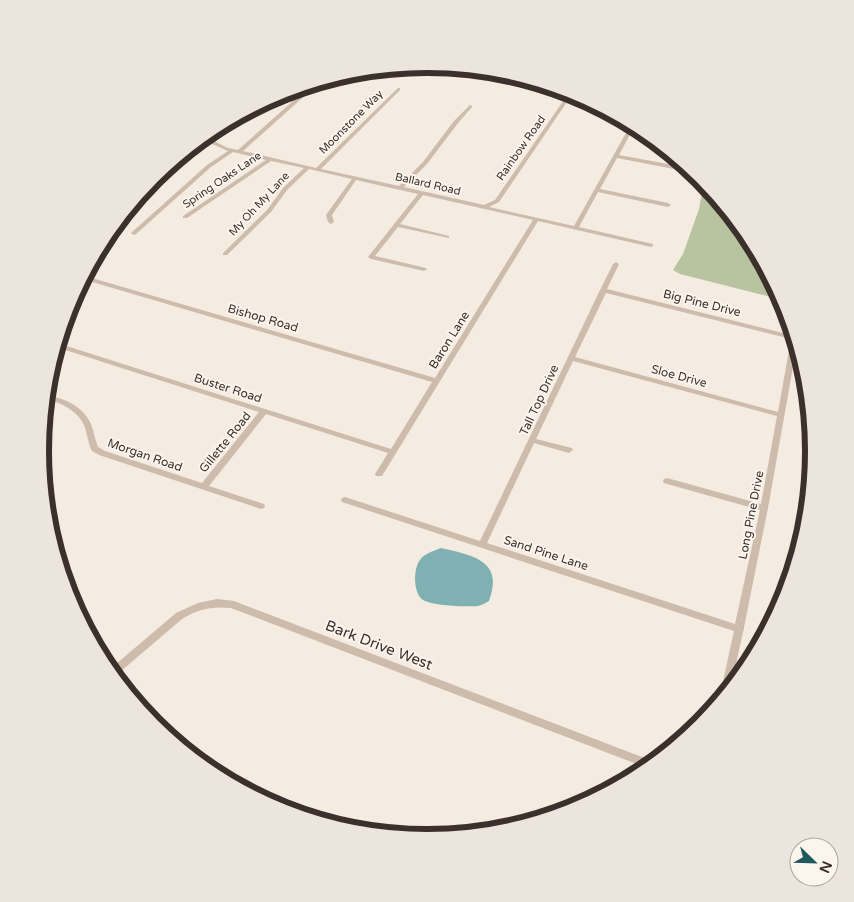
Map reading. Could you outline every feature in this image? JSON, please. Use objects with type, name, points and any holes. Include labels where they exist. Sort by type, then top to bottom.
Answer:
[{"type":"street","name":"Moonstone Way","points":[[318,169],[398,89]]},
{"type":"street","points":[[134,233],[209,166],[236,151],[303,94]]},
{"type":"street","name":"Rainbow Road","points":[[481,206],[493,204],[497,201],[566,100]]},
{"type":"street","points":[[400,188],[425,163],[470,106]]},
{"type":"street","points":[[576,228],[628,131]]},
{"type":"street","name":"Ballard Road","points":[[212,139],[214,143],[236,151],[651,245]]},
{"type":"street","points":[[615,156],[677,168]]},
{"type":"street","name":"Spring Oaks Lane","points":[[185,217],[270,159]]},
{"type":"street","name":"My Oh My Lane","points":[[225,254],[269,211],[285,189],[308,167]]},
{"type":"street","points":[[331,222],[329,215],[355,178]]},
{"type":"street","points":[[596,190],[668,205]]},
{"type":"street","points":[[422,193],[371,256],[424,270]]},
{"type":"street","name":"Baron Lane","points":[[380,474],[537,219]]},
{"type":"street","points":[[396,224],[446,237]]},
{"type":"street","name":"Tall Top Drive","points":[[482,545],[616,264]]},
{"type":"street","name":"Bishop Road","points":[[90,280],[437,381]]},
{"type":"street","name":"Big Pine Drive","points":[[603,290],[787,336]]},
{"type":"street","name":"Buster Road","points":[[64,347],[393,452]]},
{"type":"street","name":"Long Pine Drive","points":[[729,679],[764,508],[792,354]]},
{"type":"street","name":"Sloe Drive","points":[[571,358],[781,415]]},
{"type":"street","name":"Morgan Road","points":[[52,399],[61,401],[82,416],[86,422],[95,449],[102,453],[261,506]]},
{"type":"street","name":"Gillette Road","points":[[204,487],[264,411]]},
{"type":"street","points":[[532,440],[569,450]]},
{"type":"street","points":[[667,481],[764,508]]},
{"type":"street","name":"Sand Pine Lane","points":[[345,500],[740,629]]},
{"type":"street","name":"Bark Drive West","points":[[118,669],[179,616],[191,608],[209,602],[231,604],[643,762]]},
{"type":"green space","points":[[702,193],[742,241],[755,262],[772,297],[680,274],[673,270],[683,254],[699,209]]},
{"type":"water","points":[[441,548],[474,557],[489,568],[493,587],[489,601],[478,606],[450,606],[434,604],[420,597],[415,581],[418,564],[424,556]]}]
